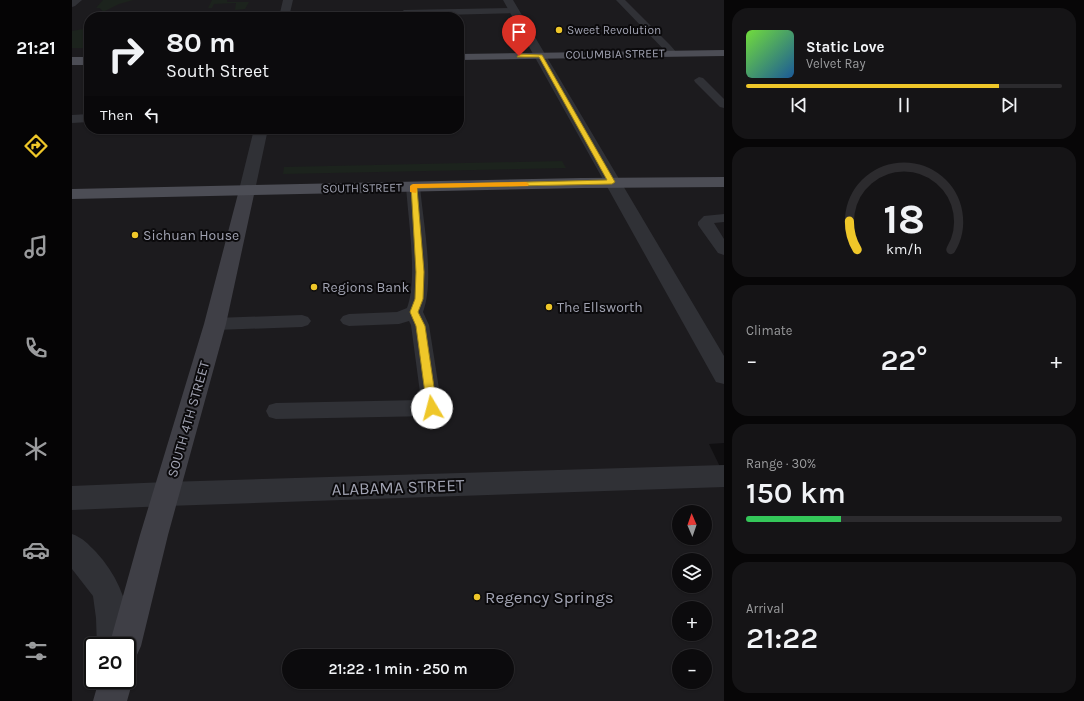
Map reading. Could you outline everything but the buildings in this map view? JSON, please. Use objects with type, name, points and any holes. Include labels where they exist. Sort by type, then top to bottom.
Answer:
[{"type":"main road","name":"COLUMBIA STREET","points":[[464,56],[724,53]]},
{"type":"main road","points":[[72,61],[84,61]]},
{"type":"main road","name":"SOUTH STREET","points":[[72,194],[612,182],[724,182]]},
{"type":"main road","name":"SOUTH 4TH STREET","points":[[127,637],[154,535],[215,324],[247,190]]},
{"type":"street","points":[[72,4],[77,0]]},
{"type":"street","points":[[285,12],[288,0]]},
{"type":"street","points":[[515,11],[724,376]]},
{"type":"street","points":[[247,190],[260,134]]},
{"type":"street","name":"ALABAMA STREET","points":[[72,498],[724,476]]},
{"type":"street","points":[[72,547],[94,572],[107,592],[114,631],[114,637]]},
{"type":"lane","points":[[620,0],[667,47],[672,54]]},
{"type":"lane","points":[[404,12],[515,11]]},
{"type":"lane","points":[[508,23],[515,11]]},
{"type":"lane","points":[[699,80],[724,105]]},
{"type":"lane","points":[[72,119],[84,118]]},
{"type":"lane","points":[[276,411],[432,408],[420,326],[414,312],[419,299],[420,272],[413,186]]},
{"type":"lane","points":[[724,218],[716,218],[706,222],[706,225],[724,250]]},
{"type":"lane","points":[[349,320],[399,318],[414,312]]},
{"type":"lane","points":[[215,324],[302,321]]},
{"type":"shaded area","points":[[72,0],[724,0],[724,443],[709,444],[724,475],[724,701],[72,701]]},
{"type":"shaded area","points":[[103,0],[133,0],[119,4],[103,12],[100,8],[96,8]]},
{"type":"shaded area","points":[[212,0],[249,2],[245,9],[235,10],[236,3],[214,4],[212,8],[208,8]]},
{"type":"shaded area","points":[[84,29],[84,48],[72,48],[72,31]]},
{"type":"shaded area","points":[[562,161],[566,168],[283,174],[284,167]]},
{"type":"slow traffic","points":[[413,192],[413,186],[526,184]]},
{"type":"place","name":"Sweet Revolution","points":[[559,30]]},
{"type":"place","name":"Sichuan House","points":[[135,235]]},
{"type":"place","name":"Regions Bank","points":[[314,287]]},
{"type":"place","name":"The Ellsworth","points":[[549,307]]},
{"type":"place","name":"Regency Springs","points":[[477,597]]},
{"type":"route","points":[[432,408],[420,326],[414,312],[419,299],[420,272],[413,186],[612,182],[540,56],[519,56]]}]
